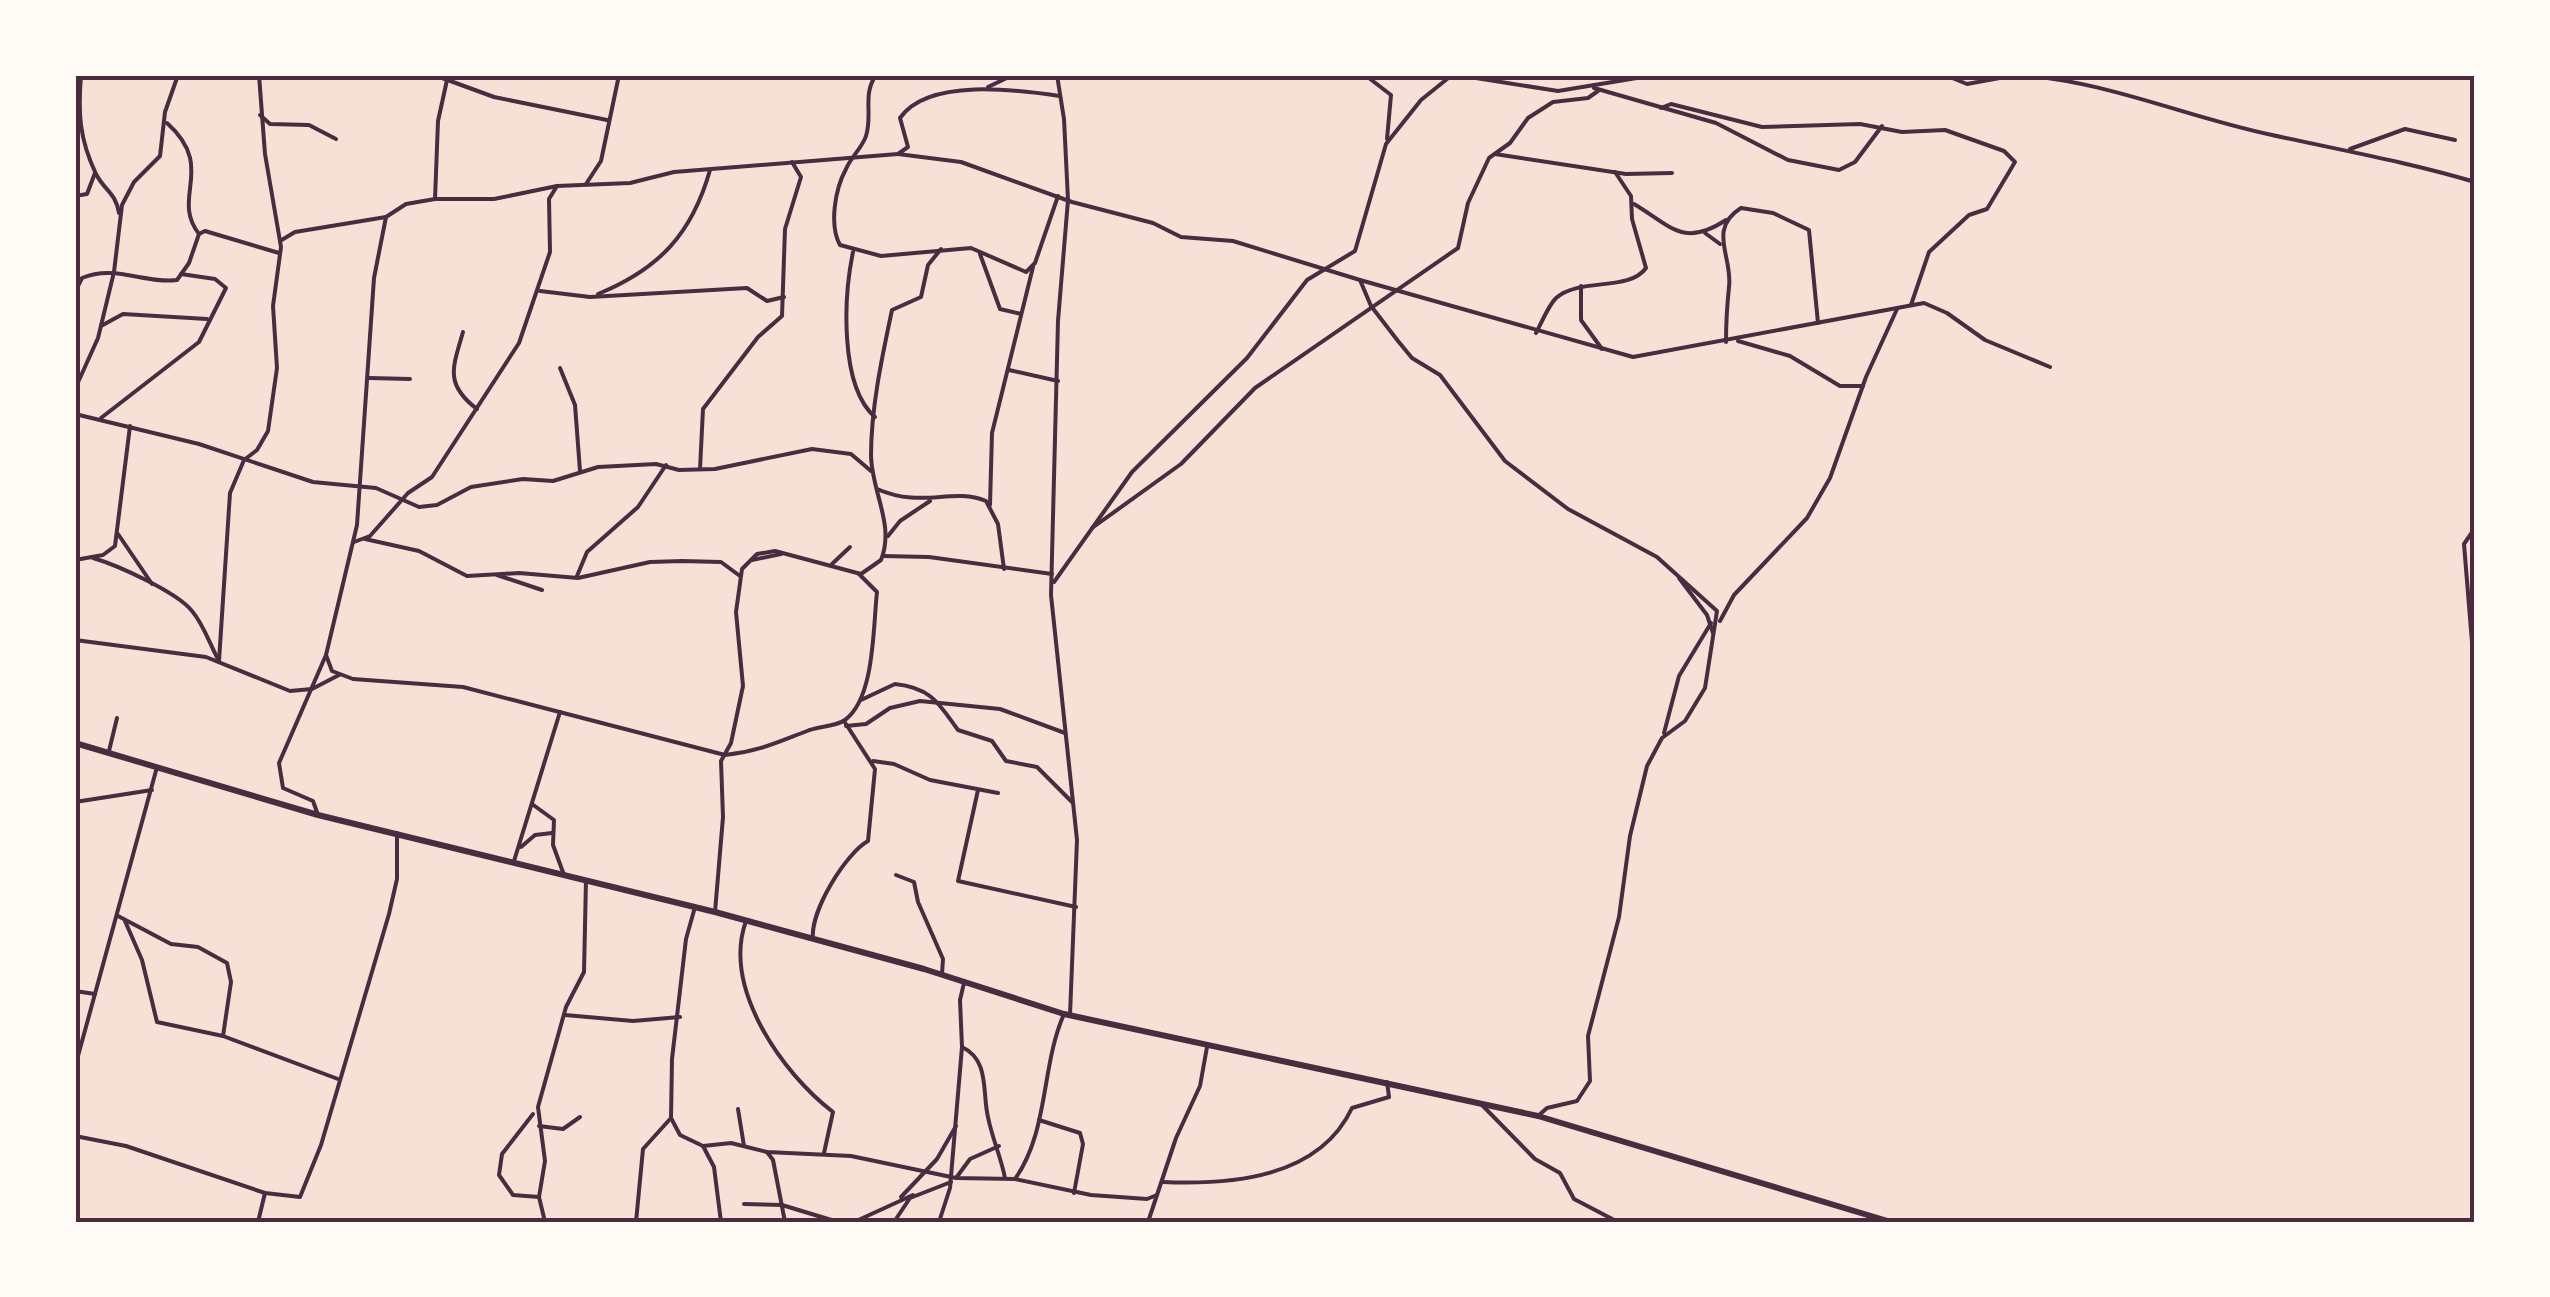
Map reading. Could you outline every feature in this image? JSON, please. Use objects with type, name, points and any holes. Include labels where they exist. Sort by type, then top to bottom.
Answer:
[{"type":"main road","points":[[75,743],[318,815],[715,912],[942,974],[1067,1014],[1538,1116],[1891,1222]]},
{"type":"street","points":[[119,216],[134,182],[160,156],[164,120],[178,75]]},
{"type":"street","points":[[219,661],[228,506],[244,460],[263,442],[273,412],[273,306],[280,241],[260,115],[260,75]]},
{"type":"street","points":[[434,75],[494,97],[607,120]]},
{"type":"street","points":[[586,184],[601,161],[619,75]]},
{"type":"street","points":[[876,75],[867,97],[866,135],[840,182],[836,240],[853,252],[882,256],[941,249],[979,251],[1018,270],[1026,272],[1033,267]]},
{"type":"street","points":[[984,89],[1013,75]]},
{"type":"street","points":[[1015,1179],[1027,1160],[1056,1033],[1067,1014],[1076,907],[1074,806],[1052,585],[1058,321],[1068,200],[1056,75]]},
{"type":"street","points":[[1052,585],[1132,472],[1247,358],[1307,280],[1355,250],[1386,144],[1391,96],[1365,75]]},
{"type":"street","points":[[1386,144],[1420,100],[1454,75],[1558,91],[1596,90],[1655,75]]},
{"type":"street","points":[[1946,75],[1970,84],[2016,75],[2088,82],[2269,135],[2350,149],[2475,182]]},
{"type":"street","points":[[1966,75],[1970,84]]},
{"type":"street","points":[[2084,75],[2088,82]]},
{"type":"street","points":[[75,83],[83,76]]},
{"type":"street","points":[[75,389],[101,326],[114,272],[119,216],[116,196],[96,172],[77,117],[83,76]]},
{"type":"street","points":[[435,199],[438,121],[448,80]]},
{"type":"street","points":[[898,154],[908,144],[900,118],[912,106],[940,94],[984,89],[1060,96]]},
{"type":"street","points":[[1596,90],[1716,123],[1788,160],[1841,170],[1870,146],[1882,126]]},
{"type":"street","points":[[1092,528],[1181,464],[1255,388],[1394,290],[1417,279],[1460,245],[1468,203],[1484,164],[1528,118],[1552,102],[1588,98],[1596,90]]},
{"type":"street","points":[[1661,108],[1671,104],[1762,127],[1948,130],[2004,151],[2014,162],[1987,209],[1966,218],[1929,252],[1911,305]]},
{"type":"street","points":[[260,115],[270,124],[308,125],[336,139]]},
{"type":"street","points":[[75,292],[87,275],[114,272],[170,282],[181,274],[199,234],[187,208],[194,167],[182,135],[164,120]]},
{"type":"street","points":[[2350,149],[2405,129],[2454,140]]},
{"type":"street","points":[[280,241],[295,232],[386,217],[406,204],[435,199],[494,199],[557,186],[630,183],[674,172],[898,154],[961,162],[1068,200],[1142,220],[1181,237],[1233,241],[1602,349],[1645,356],[1911,305],[1932,306],[1985,340],[2050,367]]},
{"type":"street","points":[[1495,154],[1615,172],[1672,173]]},
{"type":"street","points":[[700,469],[703,409],[758,336],[782,318],[784,229],[801,177],[792,162]]},
{"type":"street","points":[[590,297],[629,280],[677,240],[696,212],[710,170]]},
{"type":"street","points":[[75,196],[87,194],[96,172]]},
{"type":"street","points":[[1615,172],[1634,204],[1665,226],[1688,234],[1705,233],[1749,207],[1809,230],[1818,324]]},
{"type":"street","points":[[365,540],[400,502],[432,477],[519,343],[550,247],[548,199],[557,186]]},
{"type":"street","points":[[1004,570],[990,504],[992,433],[1033,267],[1058,196]]},
{"type":"street","points":[[1536,332],[1553,301],[1581,286],[1637,278],[1646,268],[1632,219],[1634,204]]},
{"type":"street","points":[[318,815],[313,801],[283,788],[278,776],[326,655],[354,542],[357,486],[364,456],[374,278],[386,217]]},
{"type":"street","points":[[1726,220],[1723,248],[1730,283],[1726,342]]},
{"type":"street","points":[[199,234],[213,231],[279,254]]},
{"type":"street","points":[[1705,233],[1723,248]]},
{"type":"street","points":[[888,536],[873,473],[874,417],[892,310],[922,297],[928,265],[941,249]]},
{"type":"street","points":[[979,251],[1000,309],[1021,314]]},
{"type":"street","points":[[853,252],[846,296],[850,378],[863,406],[874,417]]},
{"type":"street","points":[[99,419],[195,346],[207,319],[225,297],[224,284],[181,274]]},
{"type":"street","points":[[1360,280],[1371,306],[1412,358],[1440,374],[1492,448],[1514,469],[1568,509],[1656,557],[1704,596],[1718,613],[1705,688],[1685,722],[1662,738]]},
{"type":"street","points":[[1581,286],[1580,320],[1602,349]]},
{"type":"street","points":[[538,292],[552,290],[590,297],[694,288],[747,288],[767,301],[784,297]]},
{"type":"street","points":[[1538,1116],[1547,1108],[1576,1101],[1590,1081],[1588,1036],[1625,889],[1630,836],[1647,766],[1671,719],[1679,676],[1734,595],[1807,518],[1832,475],[1863,386],[1897,309]]},
{"type":"street","points":[[101,326],[124,314],[207,319]]},
{"type":"street","points":[[463,332],[455,360],[455,384],[460,396],[477,409]]},
{"type":"street","points":[[1736,340],[1790,356],[1840,386],[1863,386]]},
{"type":"street","points":[[560,368],[575,406],[580,472]]},
{"type":"street","points":[[1008,370],[1058,380]]},
{"type":"street","points":[[369,378],[410,378]]},
{"type":"street","points":[[75,414],[130,426],[313,482],[376,488],[400,502],[431,507],[471,487],[523,479],[552,480],[580,472],[666,466],[700,469],[812,450],[851,454],[873,473]]},
{"type":"street","points":[[75,560],[111,550],[118,534],[120,478],[130,426]]},
{"type":"street","points":[[567,577],[610,528],[638,507],[666,466]]},
{"type":"street","points":[[875,488],[903,500],[976,497],[990,504]]},
{"type":"street","points":[[858,574],[868,572],[883,556],[888,536],[900,521],[933,500]]},
{"type":"street","points":[[2475,528],[2464,544],[2475,679]]},
{"type":"street","points":[[118,534],[153,586]]},
{"type":"street","points":[[354,542],[365,540],[420,551],[466,576],[576,578],[650,562],[682,561],[721,562],[740,576]]},
{"type":"street","points":[[832,564],[850,547]]},
{"type":"street","points":[[715,912],[725,755],[732,743],[742,686],[736,612],[740,576],[749,560],[786,553],[832,564],[858,574],[877,592],[872,650],[860,700],[845,724]]},
{"type":"street","points":[[883,556],[929,557],[1052,574]]},
{"type":"street","points":[[93,558],[114,564],[190,608],[219,661]]},
{"type":"street","points":[[576,578],[578,566]]},
{"type":"street","points":[[1672,571],[1714,623]]},
{"type":"street","points":[[492,575],[542,590]]},
{"type":"street","points":[[75,640],[219,661],[282,689],[312,690],[339,675]]},
{"type":"street","points":[[326,655],[329,667],[339,675],[378,682],[444,683],[725,755],[755,752],[845,724],[866,724],[910,701],[1000,709],[1065,734]]},
{"type":"street","points":[[860,700],[895,684],[944,705],[958,730],[992,741],[1006,761],[1038,767],[1066,792],[1074,806]]},
{"type":"street","points":[[514,862],[560,712]]},
{"type":"street","points":[[108,753],[117,718]]},
{"type":"street","points":[[813,939],[824,894],[835,884],[852,849],[870,837],[876,779],[870,761],[845,724]]},
{"type":"street","points":[[870,761],[998,793]]},
{"type":"street","points":[[75,1064],[158,768]]},
{"type":"street","points":[[75,802],[152,790]]},
{"type":"street","points":[[978,790],[958,882],[1076,907]]},
{"type":"street","points":[[532,804],[554,820],[564,875]]},
{"type":"street","points":[[75,1136],[126,1146],[265,1193],[293,1199],[306,1189],[389,914],[397,879],[397,833]]},
{"type":"street","points":[[517,850],[536,835],[554,833]]},
{"type":"street","points":[[896,875],[914,882],[918,902],[943,959],[942,974]]},
{"type":"street","points":[[545,1222],[539,1198],[544,1162],[539,1126],[544,1078],[563,1014],[584,972],[586,880]]},
{"type":"street","points":[[695,907],[686,939],[680,1017],[673,1046],[671,1118],[680,1135],[703,1146],[824,1152],[953,1179],[1005,1178],[1074,1193],[1142,1198],[1157,1195]]},
{"type":"street","points":[[118,916],[171,944],[198,947],[227,963],[231,982],[222,1036]]},
{"type":"street","points":[[125,920],[142,960],[158,1022],[222,1036],[338,1079]]},
{"type":"street","points":[[746,921],[740,938],[744,987],[775,1050],[833,1111],[824,1152]]},
{"type":"street","points":[[939,1222],[953,1179],[964,982]]},
{"type":"street","points":[[75,990],[95,994]]},
{"type":"street","points":[[563,1014],[633,1021],[680,1017]]},
{"type":"street","points":[[1148,1222],[1200,1086],[1207,1045]]},
{"type":"street","points":[[962,1047],[969,1050],[984,1074],[988,1118],[1005,1178]]},
{"type":"street","points":[[1163,1182],[1229,1180],[1304,1161],[1338,1133],[1352,1108],[1388,1097],[1387,1082]]},
{"type":"street","points":[[1479,1101],[1535,1159],[1560,1173],[1574,1199],[1618,1222]]},
{"type":"street","points":[[738,1108],[737,1124],[744,1146]]},
{"type":"street","points":[[533,1114],[502,1154],[499,1175],[513,1194],[539,1198]]},
{"type":"street","points":[[539,1126],[563,1130],[580,1117]]},
{"type":"street","points":[[636,1222],[643,1150],[671,1118]]},
{"type":"street","points":[[1038,1120],[1080,1133],[1083,1144],[1074,1193]]},
{"type":"street","points":[[854,1222],[902,1197],[926,1171],[957,1126]]},
{"type":"street","points":[[703,1146],[714,1167],[721,1222]]},
{"type":"street","points":[[894,1222],[903,1204],[953,1179],[970,1159],[999,1146]]},
{"type":"street","points":[[768,1152],[785,1222]]},
{"type":"street","points":[[258,1222],[265,1193]]},
{"type":"street","points":[[902,1197],[917,1195]]},
{"type":"street","points":[[1142,1198],[1154,1206]]},
{"type":"street","points":[[744,1204],[782,1204],[838,1222]]},
{"type":"street","points":[[1854,1222],[1856,1210]]}]
